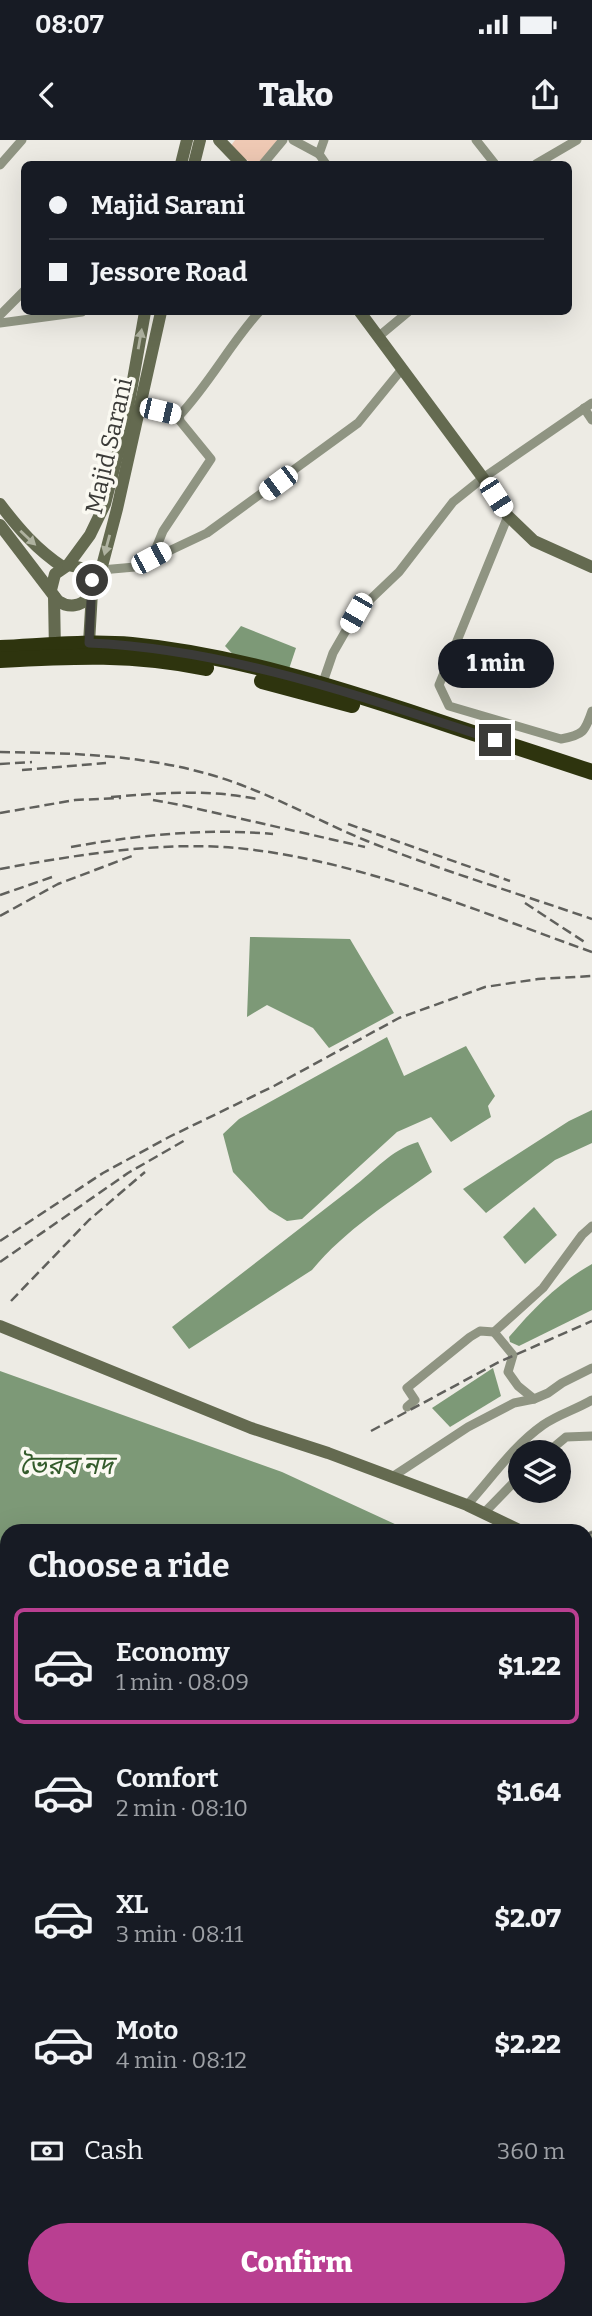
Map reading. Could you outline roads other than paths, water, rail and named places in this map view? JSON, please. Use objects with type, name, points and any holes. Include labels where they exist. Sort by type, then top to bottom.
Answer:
[{"type":"highway","points":[[0,660],[89,643],[171,650],[322,685],[592,772]]},
{"type":"highway","points":[[0,648],[158,660],[244,676],[384,714],[592,782]]},
{"type":"main road","points":[[182,161],[187,140]]},
{"type":"main road","points":[[195,161],[200,140]]},
{"type":"main road","points":[[219,140],[239,161]]},
{"type":"main road","name":"Majid Sarani","points":[[66,566],[90,535],[105,504],[125,425],[144,315]]},
{"type":"main road","name":"Majid Sarani","points":[[89,643],[93,590],[101,570],[160,315]]},
{"type":"main road","points":[[362,315],[508,516],[534,541],[592,567]]},
{"type":"main road","points":[[0,504],[20,530],[51,559],[66,566],[86,569],[92,580],[93,590],[85,602],[74,606],[62,604],[0,525]]},
{"type":"main road","points":[[55,651],[55,574],[66,566]]},
{"type":"main road","points":[[0,1326],[229,1420],[467,1505],[507,1524]]},
{"type":"street","points":[[0,165],[22,140]]},
{"type":"street","points":[[266,161],[283,140]]},
{"type":"street","points":[[293,140],[319,154],[324,161]]},
{"type":"street","points":[[319,154],[324,140]]},
{"type":"street","points":[[476,140],[493,161]]},
{"type":"street","points":[[541,161],[578,140]]},
{"type":"street","points":[[0,315],[21,293]]},
{"type":"street","points":[[0,323],[60,315]]},
{"type":"street","points":[[179,415],[200,394],[241,332],[256,315]]},
{"type":"street","points":[[379,337],[405,315]]},
{"type":"street","points":[[101,570],[135,567],[207,534],[358,423],[402,369]]},
{"type":"street","points":[[322,685],[333,653],[356,613],[399,572],[453,502],[588,405],[592,421]]},
{"type":"street","points":[[140,406],[179,415]]},
{"type":"street","points":[[151,558],[163,531],[211,459],[180,421],[179,415]]},
{"type":"street","points":[[508,516],[439,685],[449,706],[561,740],[577,736],[585,729],[592,711]]},
{"type":"street","points":[[441,722],[449,706]]},
{"type":"street","points":[[494,1332],[543,1288],[582,1235],[592,1226]]},
{"type":"street","points":[[407,1407],[415,1400],[407,1388],[480,1331],[494,1332],[513,1354],[508,1372],[518,1386],[534,1399]]},
{"type":"street","points":[[392,1477],[468,1427],[514,1403],[534,1399],[592,1368]]},
{"type":"street","points":[[467,1505],[514,1449],[565,1411],[592,1401]]},
{"type":"street","points":[[562,1440],[566,1437],[592,1436]]},
{"type":"street","points":[[484,1513],[508,1488]]},
{"type":"water","points":[[241,626],[296,648],[287,675],[242,664],[225,646]]},
{"type":"water","points":[[250,937],[350,939],[394,1013],[329,1048],[313,1028],[267,1005],[247,1017]]},
{"type":"water","points":[[387,1037],[404,1076],[466,1046],[495,1096],[488,1106],[491,1117],[451,1142],[431,1117],[397,1132],[302,1219],[287,1221],[269,1210],[233,1172],[223,1134],[239,1119]]},
{"type":"water","points":[[592,1110],[592,1143],[555,1160],[486,1213],[463,1189],[569,1121]]},
{"type":"water","points":[[418,1142],[432,1172],[354,1229],[312,1270],[189,1349],[172,1327],[391,1156]]},
{"type":"water","points":[[534,1207],[557,1235],[525,1264],[503,1237]]},
{"type":"water","points":[[592,1264],[592,1310],[519,1346],[510,1342],[509,1337],[547,1297]]},
{"type":"water","points":[[493,1368],[501,1396],[450,1427],[432,1408]]},
{"type":"water","name":"ভৈরব নদ","points":[[0,1371],[282,1472],[395,1524],[0,1524]]},
{"type":"railway","points":[[0,752],[82,754],[135,759],[215,776],[254,790],[395,852],[592,919]]},
{"type":"railway","points":[[0,764],[32,762]]},
{"type":"railway","points":[[22,770],[106,763]]},
{"type":"railway","points":[[111,797],[202,793],[257,799]]},
{"type":"railway","points":[[0,813],[75,800],[121,798]]},
{"type":"railway","points":[[153,800],[365,847]]},
{"type":"railway","points":[[348,824],[510,881]]},
{"type":"railway","points":[[71,847],[172,834],[273,834]]},
{"type":"railway","points":[[0,869],[88,854],[178,846],[237,848],[283,854],[373,875],[592,952]]},
{"type":"railway","points":[[0,916],[58,884],[132,856]]},
{"type":"railway","points":[[0,895],[55,876]]},
{"type":"railway","points":[[525,903],[586,943]]},
{"type":"railway","points":[[0,1241],[103,1173],[169,1137],[274,1086],[399,1018],[485,987],[538,979],[592,976]]},
{"type":"railway","points":[[0,1262],[128,1173],[187,1139]]},
{"type":"railway","points":[[11,1301],[89,1220],[145,1172]]},
{"type":"railway","points":[[371,1431],[499,1362],[592,1321]]}]
